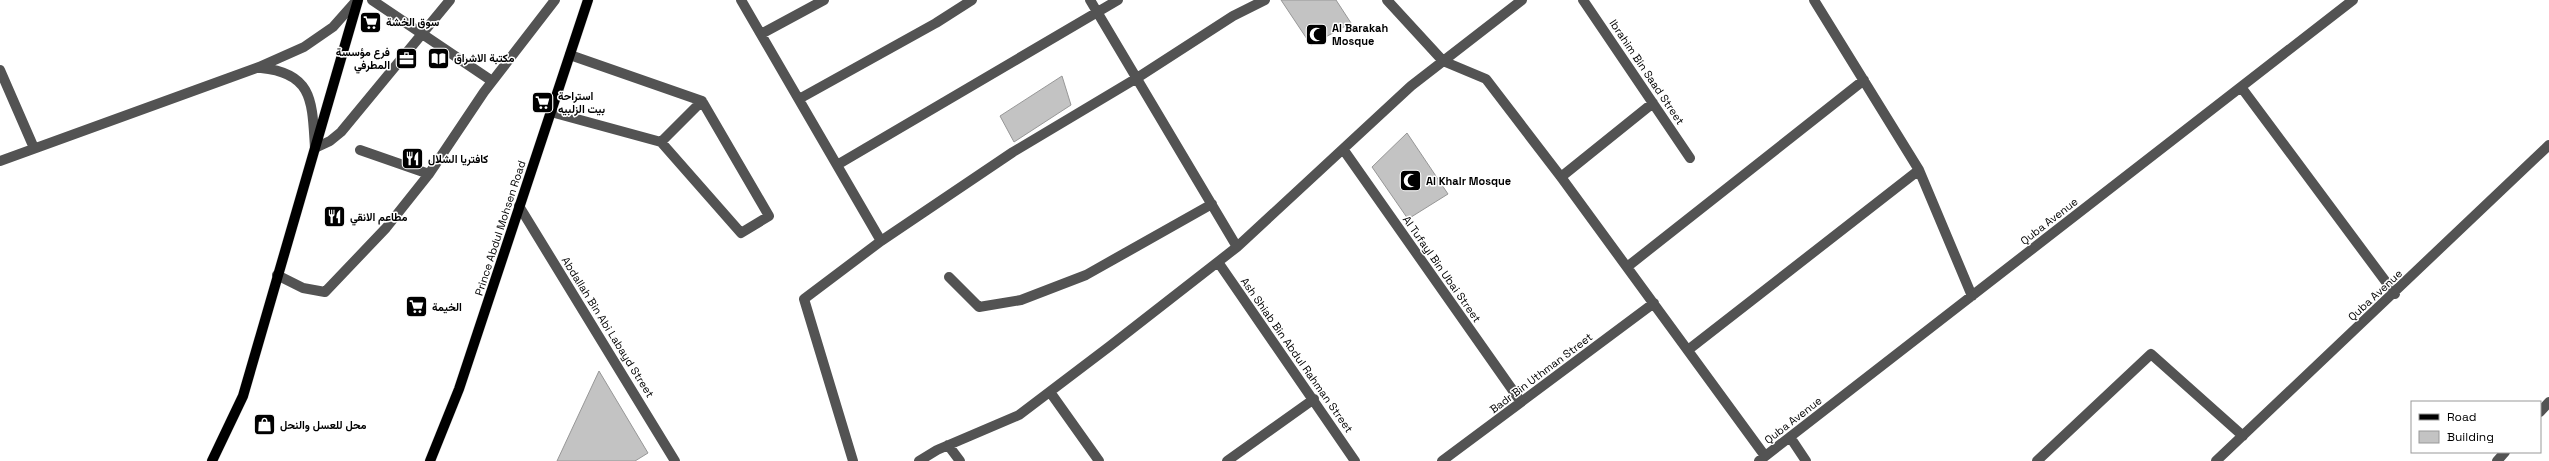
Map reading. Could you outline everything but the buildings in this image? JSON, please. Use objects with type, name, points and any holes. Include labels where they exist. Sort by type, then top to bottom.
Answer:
[{"type":"main road","points":[[212,461],[243,396],[357,0]]},
{"type":"main road","name":"Prince Abdul Mohsen Road","points":[[430,461],[459,389],[588,0]]},
{"type":"street","points":[[0,161],[259,67],[304,47],[333,27],[357,0]]},
{"type":"street","points":[[372,0],[492,81]]},
{"type":"street","points":[[259,67],[280,70],[300,82],[312,105],[315,148],[330,141],[342,132],[450,0]]},
{"type":"street","points":[[277,275],[302,288],[325,292],[386,228],[429,174],[492,81],[555,0]]},
{"type":"street","points":[[741,0],[881,241]]},
{"type":"street","points":[[762,34],[824,0]]},
{"type":"street","points":[[799,99],[936,23],[972,0]]},
{"type":"street","points":[[1090,0],[1237,247]]},
{"type":"street","points":[[837,165],[1118,0]]},
{"type":"street","points":[[853,461],[804,299],[881,241],[1013,152],[1137,78],[1233,16],[1266,0]]},
{"type":"street","points":[[1387,0],[1443,61],[1486,79],[1628,267],[1688,350],[1762,459]]},
{"type":"street","points":[[919,461],[948,445],[1019,415],[1050,392],[1237,247],[1411,86],[1522,0]]},
{"type":"street","name":"Ibrahim Bin Saad Street","points":[[1583,0],[1690,158]]},
{"type":"street","points":[[1814,0],[1919,170],[1972,296]]},
{"type":"street","name":"Quba Avenue","points":[[1762,459],[2353,0]]},
{"type":"street","points":[[551,112],[660,142],[740,233],[769,216],[702,101],[570,55]]},
{"type":"street","points":[[0,70],[34,148]]},
{"type":"street","points":[[1628,267],[1864,80]]},
{"type":"street","points":[[2241,87],[2395,294]]},
{"type":"street","points":[[660,142],[702,101]]},
{"type":"street","points":[[1561,178],[1653,103]]},
{"type":"street","name":"Al Tufayl Bin Ubai Street","points":[[1343,149],[1521,402]]},
{"type":"street","points":[[360,150],[429,174]]},
{"type":"street","name":"Quba Avenue","points":[[2223,459],[2243,436],[2548,150]]},
{"type":"street","points":[[1688,350],[1919,170]]},
{"type":"street","points":[[949,277],[979,307],[1021,300],[1086,275],[1212,204]]},
{"type":"street","name":"Abdallah Bin Abi Labayd Street","points":[[519,206],[675,461]]},
{"type":"street","name":"Ash Shiab Bin Abdul Rahman Street","points":[[1218,262],[1314,399],[1355,461]]},
{"type":"street","name":"Badr Bin Uthman Street","points":[[1442,461],[1654,303]]},
{"type":"street","points":[[2038,461],[2151,354],[2243,436]]},
{"type":"street","points":[[1050,392],[1099,461]]},
{"type":"street","points":[[1227,461],[1314,399]]},
{"type":"street","points":[[2541,411],[2549,402]]},
{"type":"street","points":[[1790,437],[1806,461]]},
{"type":"street","points":[[948,445],[960,461]]},
{"type":"street","points":[[2497,461],[2504,453]]},
{"type":"place","name":"سوق الخشة","points":[[370,22]]},
{"type":"place","name":"Al Barakah Mosque","points":[[1317,34]]},
{"type":"place","name":"فرع مؤسسة المطرفي","points":[[406,58]]},
{"type":"place","name":"مكتبة الاشراق","points":[[439,58]]},
{"type":"place","name":"استراحة بيت الزلبيه","points":[[542,102]]},
{"type":"place","name":"كافتريا الشلال","points":[[413,159]]},
{"type":"place","name":"Al Khair Mosque","points":[[1410,181]]},
{"type":"place","name":"مطاعم الانقي","points":[[335,217]]},
{"type":"place","name":"الخيمة","points":[[417,307]]},
{"type":"place","name":"محل للعسل والنحل","points":[[265,425]]}]
